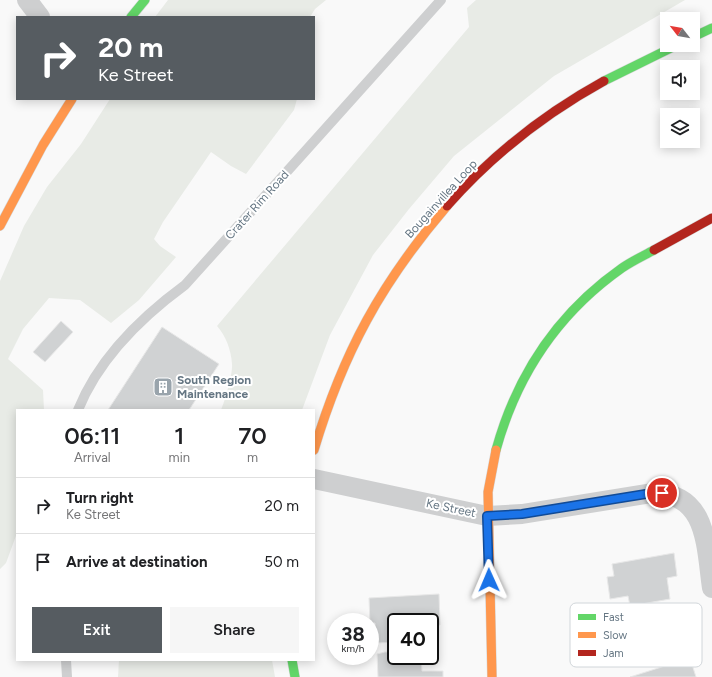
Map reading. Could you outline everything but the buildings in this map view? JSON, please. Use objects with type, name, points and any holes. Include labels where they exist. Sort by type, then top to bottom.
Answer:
[{"type":"street","points":[[27,0],[39,16]]},
{"type":"street","points":[[132,16],[145,0]]},
{"type":"street","points":[[700,34],[712,28]]},
{"type":"street","name":"Bougainvillea Loop","points":[[315,447],[325,413],[344,364],[360,330],[400,266],[421,237],[463,190],[491,162],[523,135],[551,114],[601,83],[664,52]]},
{"type":"street","points":[[0,226],[21,184],[53,127],[71,100]]},
{"type":"street","points":[[492,677],[487,516],[491,466],[500,432],[510,404],[525,374],[548,336],[572,310],[622,268],[712,218]]},
{"type":"street","name":"Ke Street","points":[[315,479],[487,516],[522,514],[652,493],[673,496],[687,504],[700,521],[712,588]]},
{"type":"street","points":[[292,661],[295,677]]},
{"type":"lane","name":"Crater Rim Road","points":[[79,409],[96,377],[114,350],[159,304],[185,285],[441,0]]},
{"type":"lane","points":[[66,661],[67,677]]},
{"type":"shaded area","points":[[168,0],[326,0],[315,9],[311,16],[156,16]]},
{"type":"shaded area","points":[[476,0],[685,0],[664,12],[660,12],[660,15],[554,76],[454,156],[409,209],[373,255],[330,335],[302,409],[221,409],[225,400],[232,364],[228,344],[217,326],[469,27],[467,8]]},
{"type":"shaded area","points":[[109,100],[297,100],[294,110],[246,174],[231,166],[211,152],[163,222],[154,239],[160,246],[176,257],[139,300],[111,323],[80,300],[49,298],[23,329],[8,359],[43,390],[44,409],[16,409],[16,536],[6,563],[0,569],[0,281],[24,226],[47,187],[81,144]]},
{"type":"shaded area","points":[[119,661],[272,661],[275,677],[118,677]]},
{"type":"traffic: fast","points":[[132,16],[145,0]]},
{"type":"traffic: fast","points":[[700,34],[712,28]]},
{"type":"traffic: fast","points":[[604,81],[663,52]]},
{"type":"traffic: fast","points":[[496,450],[505,422],[528,371],[543,347],[560,325],[578,305],[599,286],[626,265],[654,250]]},
{"type":"traffic: fast","points":[[292,661],[295,677]]},
{"type":"traffic: slow","points":[[0,226],[43,145],[71,100]]},
{"type":"traffic: slow","points":[[315,447],[325,415],[351,350],[367,320],[402,263],[447,206]]},
{"type":"traffic: slow","points":[[492,677],[488,492],[496,450]]},
{"type":"traffic: jam","points":[[447,206],[482,170],[540,121],[604,81]]},
{"type":"traffic: jam","points":[[654,250],[712,218]]},
{"type":"place","name":"South Region Maintenance","points":[[163,387]]},
{"type":"route","points":[[489,580],[487,516],[522,514],[652,493],[662,493]]}]
